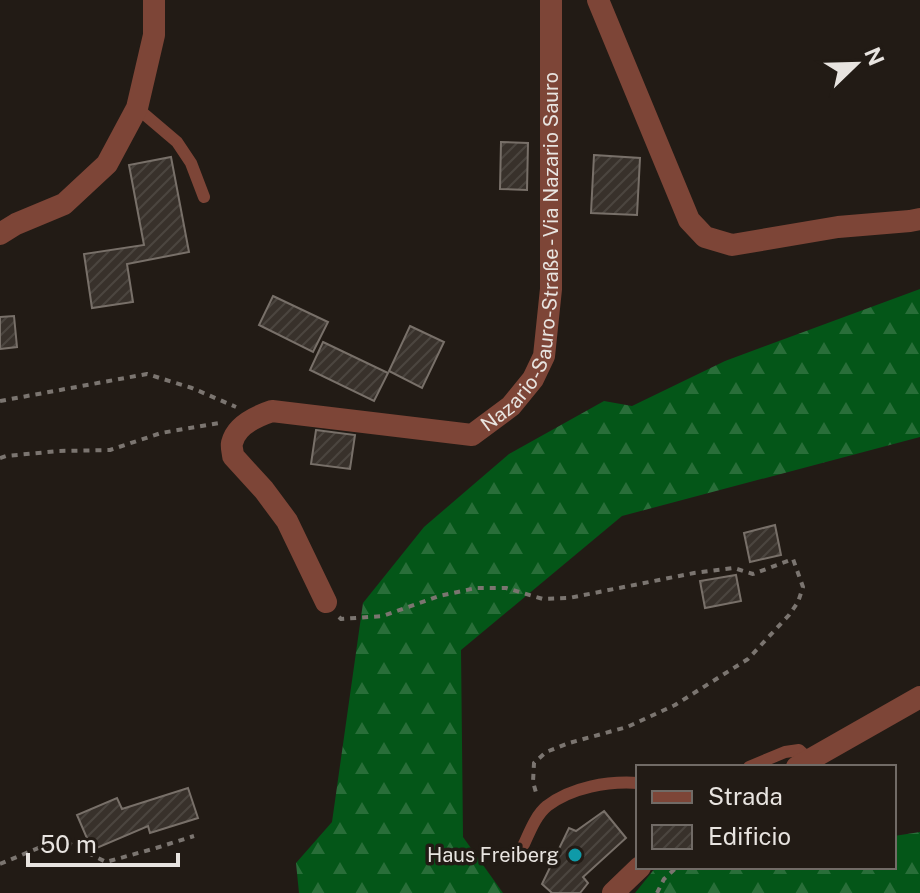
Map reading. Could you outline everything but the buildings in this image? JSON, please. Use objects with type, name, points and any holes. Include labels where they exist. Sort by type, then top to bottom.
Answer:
[{"type":"street","points":[[0,234],[64,204],[107,164],[137,108],[154,35],[154,0]]},
{"type":"street","name":"Nazario-Sauro-Straße - Via Nazario Sauro","points":[[256,416],[272,411],[472,435],[511,406],[533,379],[544,356],[551,289],[551,0]]},
{"type":"street","points":[[598,0],[689,220],[705,237],[732,245],[838,227],[920,219]]},
{"type":"street","points":[[256,416],[237,431],[232,442],[233,456],[287,521],[326,602]]},
{"type":"street","points":[[804,764],[920,697]]},
{"type":"street","points":[[613,893],[638,869]]},
{"type":"lane","points":[[137,108],[177,142],[191,163],[204,197]]},
{"type":"lane","points":[[754,765],[785,752],[799,750],[804,764]]},
{"type":"lane","points":[[524,844],[534,822],[546,807],[567,795],[617,782],[636,783]]},
{"type":"path","points":[[0,401],[147,374],[192,388],[256,416]]},
{"type":"path","points":[[0,458],[59,451],[110,450],[161,433],[256,416]]},
{"type":"path","points":[[326,602],[341,619],[383,616],[439,596],[476,588],[506,588],[543,599],[569,598],[694,573],[734,568],[753,574],[793,559],[803,587],[798,602],[748,659],[675,705],[627,727],[546,752],[534,763],[536,795],[546,807]]},
{"type":"path","points":[[0,864],[60,839],[106,862],[194,836]]},
{"type":"path","points":[[657,893],[664,879],[675,869]]},
{"type":"green space","points":[[920,289],[920,437],[622,516],[461,650],[463,837],[503,893],[299,893],[296,863],[332,822],[363,603],[424,527],[509,454],[604,401],[632,406],[725,361]]},
{"type":"green space","points":[[920,832],[920,893],[635,893],[654,869],[896,869],[896,836]]},
{"type":"place","name":"Haus Freiberg","points":[[575,855]]}]
